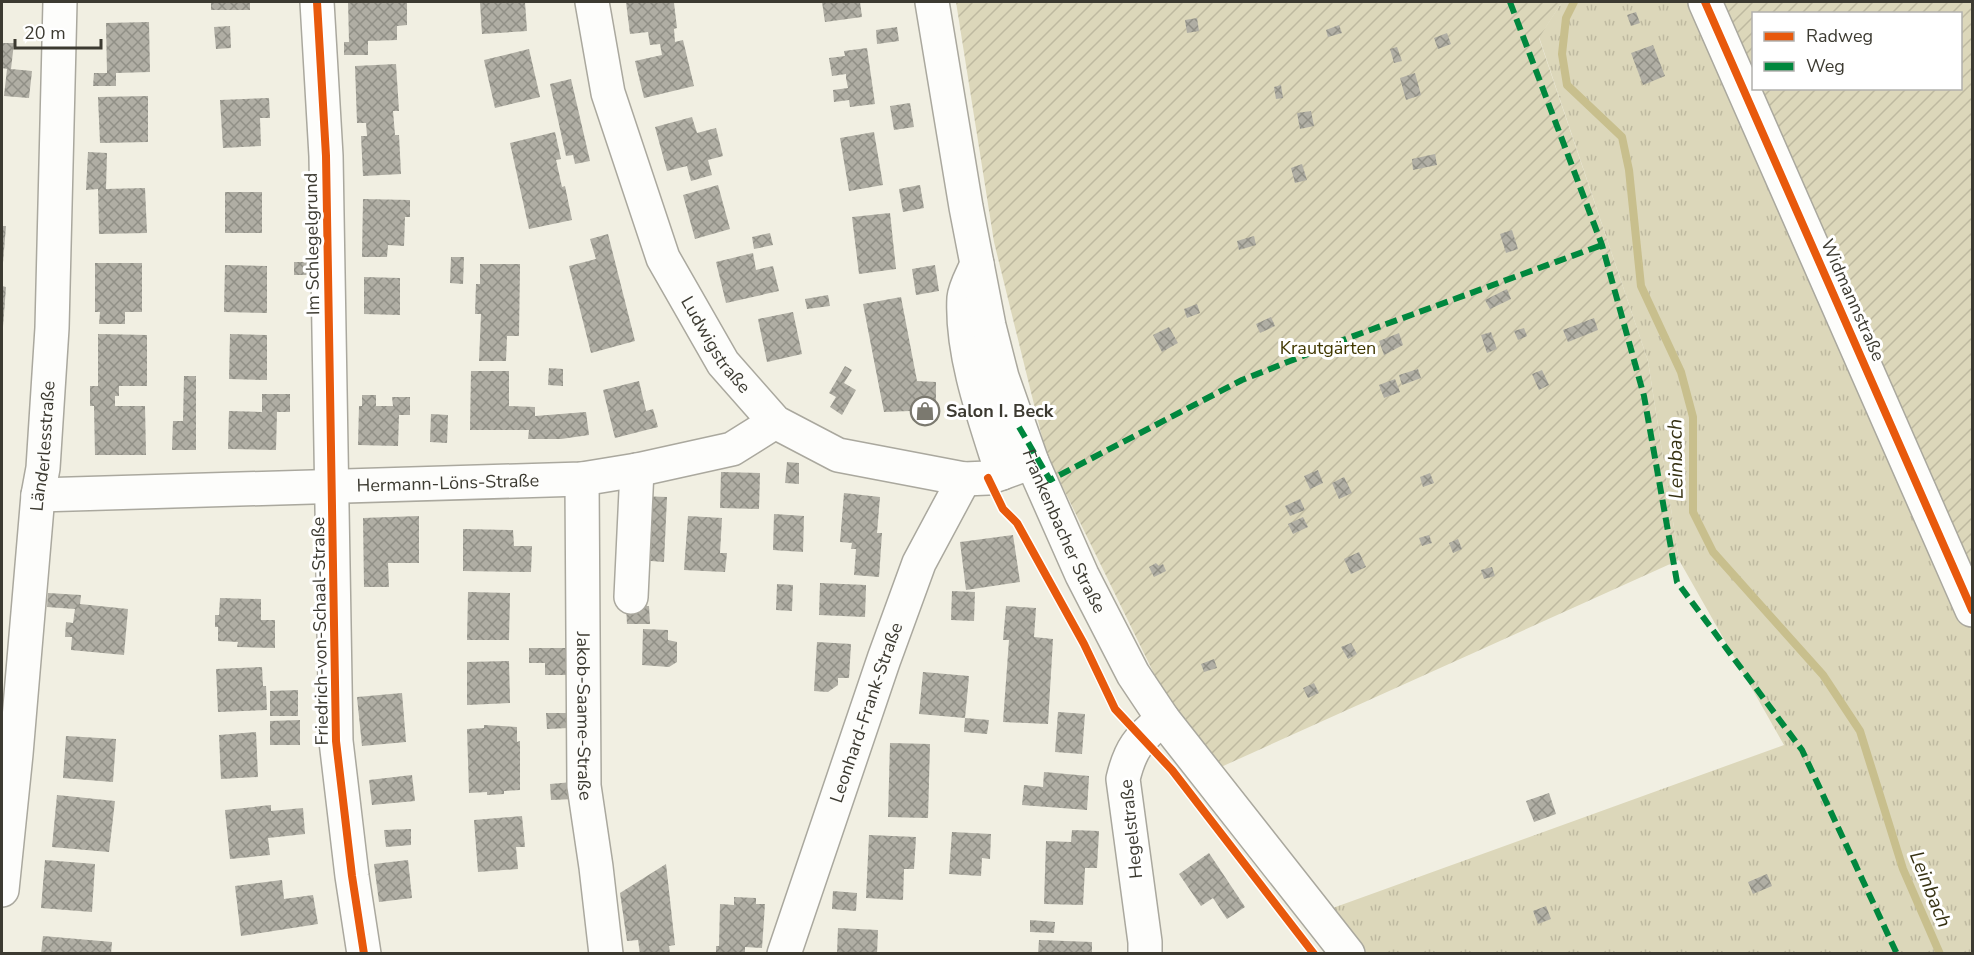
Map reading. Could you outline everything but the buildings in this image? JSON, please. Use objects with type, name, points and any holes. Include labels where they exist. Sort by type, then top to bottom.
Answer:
[{"type":"street","name":"Länderlesstraße","points":[[2,890],[9,753],[43,468],[52,328],[60,2]]},
{"type":"street","name":"Im Schlegelgrund","points":[[317,2],[326,156],[332,487]]},
{"type":"street","name":"Ludwigstraße","points":[[592,2],[608,93],[663,258],[723,363],[775,422],[838,455],[964,480],[988,478],[1017,468]]},
{"type":"street","name":"Frankenbacher Straße","points":[[933,2],[942,70],[977,264],[1002,377],[1017,468],[1082,575],[1134,674],[1163,719],[1348,954]]},
{"type":"street","name":"Widmannstraße","points":[[1705,2],[1972,610]]},
{"type":"street","name":"Hermann-Löns-Straße","points":[[38,495],[582,479],[637,470],[732,449],[775,422]]},
{"type":"street","points":[[631,597],[637,470]]},
{"type":"street","name":"Jakob-Saame-Straße","points":[[582,479],[584,786],[606,954]]},
{"type":"street","name":"Leonhard-Frank-Straße","points":[[784,954],[916,574],[964,480]]},
{"type":"street","name":"Friedrich-von-Schaal-Straße","points":[[332,487],[336,741],[364,954]]},
{"type":"street","name":"Hegelstraße","points":[[1145,954],[1123,779],[1128,758],[1141,737],[1163,719]]},
{"type":"green space","name":"Krautgärten","points":[[956,2],[1562,2],[1539,38],[1648,361],[1679,560],[1221,767],[1162,690],[1046,453],[994,242]]},
{"type":"green space","points":[[1562,2],[1715,2],[1752,85],[1752,90],[1754,90],[1972,578],[1972,953],[1367,953],[1330,909],[1784,745],[1679,560],[1648,361],[1539,37]]},
{"type":"green space","points":[[1715,2],[1972,2],[1972,578],[1754,90],[1962,90],[1962,12],[1752,12],[1752,85]]},
{"type":"waterway","name":"Leinbach","points":[[1574,2],[1566,18],[1562,54],[1567,85],[1622,137],[1629,170],[1641,286],[1681,372],[1693,417],[1693,512],[1713,552],[1823,675],[1860,731],[1903,869],[1940,954]]},
{"type":"marked path","points":[[1510,2],[1602,245],[1644,396],[1677,582],[1802,750],[1897,954]]},
{"type":"marked path","points":[[1019,427],[1050,480],[1242,380],[1351,337],[1602,245]]},
{"type":"cycle path","points":[[317,2],[326,156],[336,741],[364,954]]},
{"type":"cycle path","points":[[1705,2],[1972,610]]},
{"type":"cycle path","points":[[988,478],[1003,509],[1017,523],[1084,644],[1115,709],[1172,770],[1314,954]]},
{"type":"place","name":"Salon I. Beck","points":[[925,411]]}]
